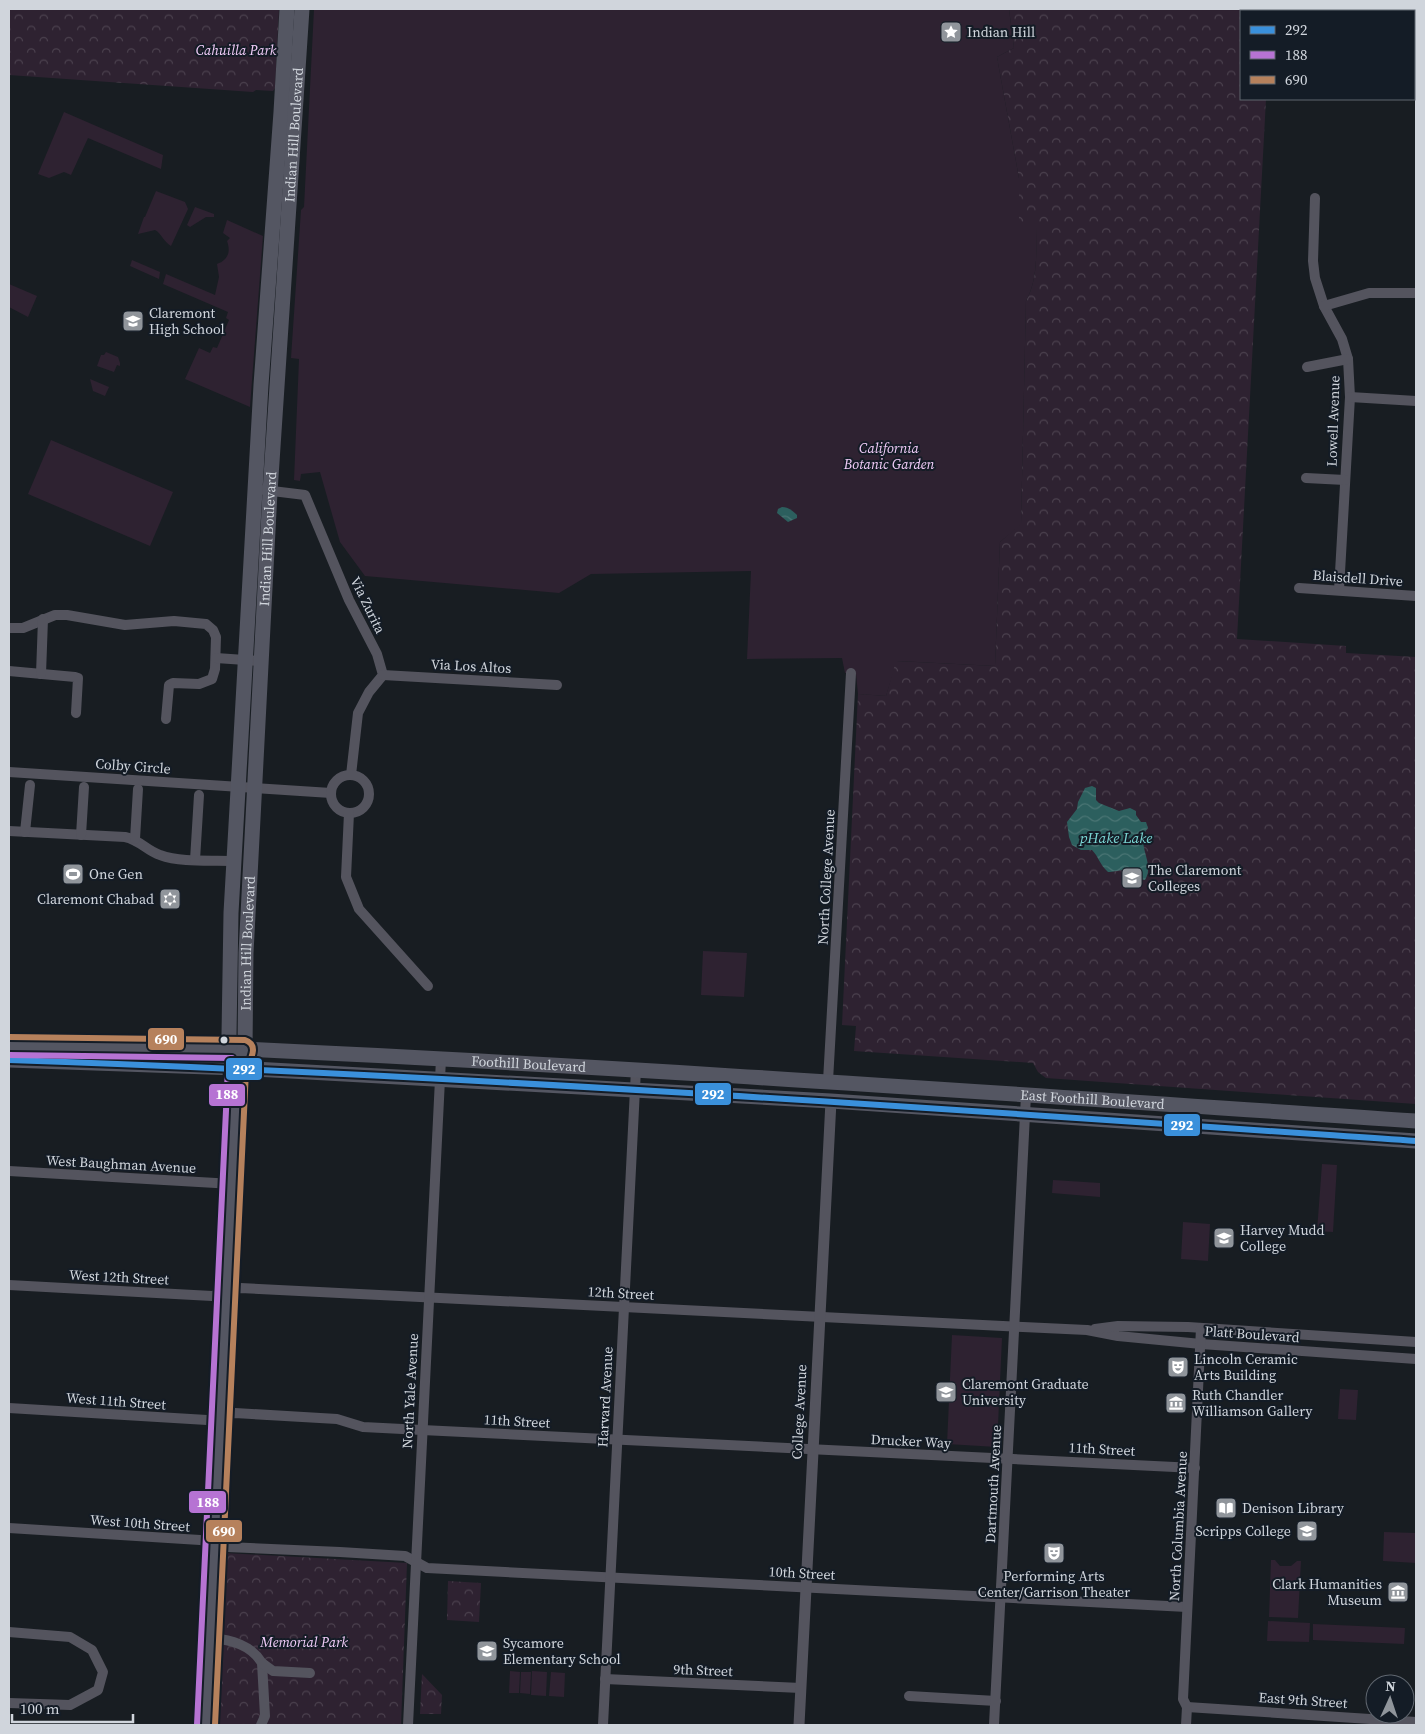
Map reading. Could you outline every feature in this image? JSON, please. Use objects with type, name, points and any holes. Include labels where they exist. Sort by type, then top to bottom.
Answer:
[{"type":"main road","name":"Indian Hill Boulevard","points":[[206,1725],[228,1292],[237,1068],[245,1049],[246,953],[255,788],[254,661],[287,9]]},
{"type":"main road","name":"Indian Hill Boulevard","points":[[262,489],[302,9]]},
{"type":"main road","name":"Indian Hill Boulevard","points":[[237,1068],[229,1049],[229,969],[238,787],[254,661]]},
{"type":"main road","name":"Foothill Boulevard","points":[[9,1046],[245,1049],[828,1081]]},
{"type":"main road","name":"Foothill Boulevard","points":[[9,1060],[237,1068],[831,1101]]},
{"type":"main road","name":"East Foothill Boulevard","points":[[828,1081],[1416,1120]]},
{"type":"main road","points":[[771,1098],[780,1090],[785,1089],[825,1090],[828,1081]]},
{"type":"main road","points":[[831,1101],[837,1093],[842,1091],[875,1091],[894,1086]]},
{"type":"main road","name":"East Foothill Boulevard","points":[[831,1101],[1416,1141]]},
{"type":"street","name":"Lowell Avenue","points":[[1315,198],[1313,261],[1315,278],[1324,306],[1342,339],[1348,360],[1350,397],[1340,590]]},
{"type":"street","points":[[1324,306],[1369,293],[1416,294]]},
{"type":"street","points":[[1307,367],[1348,360]]},
{"type":"street","points":[[1350,397],[1416,401]]},
{"type":"street","points":[[1306,478],[1345,480]]},
{"type":"street","name":"Via Zurita","points":[[262,489],[305,495],[349,600],[377,654],[384,675]]},
{"type":"street","name":"Blaisdell Drive","points":[[1299,588],[1416,596]]},
{"type":"street","points":[[9,628],[23,628],[55,615],[67,615],[125,625],[174,621],[206,624],[213,630],[216,637],[215,670],[212,679],[199,684],[173,683],[170,685],[166,719]]},
{"type":"street","points":[[41,674],[43,619]]},
{"type":"street","points":[[216,658],[254,661]]},
{"type":"street","points":[[9,672],[75,676],[78,678],[76,713]]},
{"type":"street","name":"North College Avenue","points":[[828,1081],[851,673]]},
{"type":"street","points":[[351,775],[358,713],[369,692],[384,675]]},
{"type":"street","name":"Via Los Altos","points":[[384,675],[557,685]]},
{"type":"street","name":"Colby Circle","points":[[9,772],[331,793]]},
{"type":"street","points":[[351,775],[364,781],[369,795],[363,808],[356,812],[342,812],[332,801],[331,793],[337,780],[351,775]]},
{"type":"street","points":[[25,832],[30,785]]},
{"type":"street","points":[[81,835],[84,788]]},
{"type":"street","points":[[135,839],[138,789]]},
{"type":"street","points":[[196,860],[199,795]]},
{"type":"street","points":[[349,813],[346,877],[358,910],[428,986]]},
{"type":"street","points":[[9,831],[125,837],[135,839],[157,854],[172,859],[234,862]]},
{"type":"street","name":"North Yale Avenue","points":[[408,1725],[441,1059]]},
{"type":"street","name":"Harvard Avenue","points":[[603,1725],[636,1069]]},
{"type":"street","name":"Dartmouth Avenue","points":[[994,1725],[1026,1095]]},
{"type":"street","name":"College Avenue","points":[[799,1725],[831,1101]]},
{"type":"street","name":"West Baughman Avenue","points":[[9,1171],[232,1184]]},
{"type":"street","name":"West 12th Street","points":[[9,1285],[212,1296],[228,1292]]},
{"type":"street","name":"12th Street","points":[[228,1292],[240,1288],[1014,1326]]},
{"type":"street","name":"Platt Boulevard","points":[[1014,1326],[1087,1330],[1118,1336],[1201,1344],[1416,1359]]},
{"type":"street","name":"Platt Boulevard","points":[[1087,1330],[1118,1326],[1201,1328],[1416,1342]]},
{"type":"street","name":"North Columbia Avenue","points":[[1186,1725],[1187,1707],[1183,1699],[1201,1328]]},
{"type":"street","name":"West 11th Street","points":[[9,1408],[207,1420],[221,1416]]},
{"type":"street","name":"11th Street","points":[[221,1416],[234,1413],[337,1419],[363,1426],[422,1430],[812,1449]]},
{"type":"street","name":"Drucker Way","points":[[812,1449],[1008,1458]]},
{"type":"street","name":"11th Street","points":[[1008,1458],[1195,1468]]},
{"type":"street","name":"West 10th Street","points":[[9,1528],[200,1540],[227,1547],[405,1556],[416,1563]]},
{"type":"street","name":"10th Street","points":[[416,1563],[427,1568],[1188,1607]]},
{"type":"street","points":[[9,1632],[70,1637],[92,1650],[103,1672],[98,1690],[70,1705],[9,1704]]},
{"type":"street","points":[[211,1638],[226,1639],[243,1645],[258,1656],[262,1664],[265,1716],[260,1725]]},
{"type":"street","points":[[262,1664],[273,1671],[310,1673]]},
{"type":"street","name":"9th Street","points":[[605,1679],[801,1688]]},
{"type":"street","points":[[909,1696],[996,1700]]},
{"type":"street","name":"East 9th Street","points":[[1187,1707],[1416,1722]]},
{"type":"green space","name":"Cahuilla Park","points":[[9,9],[279,9],[275,88],[273,91],[256,90],[253,92],[9,75]]},
{"type":"green space","name":"California Botanic Garden","points":[[314,9],[1009,9],[1014,48],[997,57],[1019,178],[1019,222],[1036,222],[1036,252],[1033,283],[1026,301],[1021,525],[1000,542],[995,666],[897,661],[886,696],[858,694],[856,674],[845,673],[842,658],[747,659],[751,571],[591,574],[559,593],[365,576],[340,542],[320,472],[301,474],[300,481],[294,480],[299,359],[291,358],[301,210],[304,207]]},
{"type":"green space","points":[[1009,9],[1271,9],[1240,10],[1240,100],[1266,100],[1237,639],[1346,646],[1346,653],[1416,657],[1416,1104],[1046,1078],[1038,1072],[1033,1063],[854,1051],[856,1026],[842,1025],[858,694],[886,696],[896,661],[995,666],[1000,542],[1021,524],[1026,301],[1035,273],[1036,223],[1019,222],[1019,178],[997,57],[1014,48]]},
{"type":"green space","points":[[64,112],[163,155],[161,169],[88,138],[71,175],[64,172],[49,178],[38,174]]},
{"type":"green space","points":[[156,191],[185,202],[188,209],[171,246],[155,230],[138,234]]},
{"type":"green space","points":[[195,207],[214,214],[214,217],[206,217],[190,227],[187,225]]},
{"type":"green space","points":[[227,220],[263,236],[250,407],[185,379],[199,348],[210,353],[213,347],[217,348],[229,320],[226,318],[228,312],[163,284],[166,274],[215,295],[219,277],[217,264],[226,258],[229,249],[227,241],[230,238],[223,233]]},
{"type":"green space","points":[[132,260],[160,272],[159,279],[130,266]]},
{"type":"green space","points":[[9,284],[37,296],[28,317],[9,307]]},
{"type":"green space","points":[[106,352],[118,357],[120,366],[117,365],[114,372],[97,366],[101,355],[104,355]]},
{"type":"green space","points":[[90,379],[109,387],[105,396],[93,391]]},
{"type":"green space","points":[[51,440],[173,492],[150,546],[28,494]]},
{"type":"green space","points":[[703,951],[747,953],[744,997],[701,995]]},
{"type":"green space","points":[[1322,1164],[1337,1165],[1333,1232],[1317,1231]]},
{"type":"green space","points":[[1053,1180],[1100,1183],[1100,1197],[1052,1193]]},
{"type":"green space","points":[[1183,1222],[1210,1224],[1208,1261],[1181,1259]]},
{"type":"green space","points":[[952,1335],[1002,1338],[997,1447],[947,1444]]},
{"type":"green space","points":[[1340,1389],[1358,1390],[1356,1420],[1338,1419]]},
{"type":"green space","points":[[1384,1532],[1416,1533],[1416,1563],[1383,1561]]},
{"type":"green space","name":"Memorial Park","points":[[225,1553],[407,1563],[401,1725],[215,1725]]},
{"type":"green space","points":[[1271,1560],[1275,1560],[1280,1566],[1291,1566],[1297,1561],[1301,1561],[1298,1618],[1269,1617]]},
{"type":"green space","points":[[448,1581],[481,1583],[479,1622],[447,1620]]},
{"type":"green space","points":[[1268,1621],[1310,1623],[1309,1642],[1267,1641]]},
{"type":"green space","points":[[1313,1624],[1405,1628],[1404,1644],[1313,1640]]},
{"type":"green space","points":[[510,1671],[520,1672],[519,1693],[509,1693]]},
{"type":"green space","points":[[532,1671],[547,1672],[546,1696],[531,1695]]},
{"type":"green space","points":[[521,1672],[531,1672],[530,1694],[520,1693]]},
{"type":"green space","points":[[551,1672],[565,1673],[564,1697],[549,1696]]},
{"type":"green space","points":[[422,1674],[442,1695],[441,1714],[420,1714]]},
{"type":"water","points":[[782,507],[792,511],[797,515],[797,518],[788,522],[777,513],[778,509]]},
{"type":"water","name":"pHake Lake","points":[[1092,786],[1096,788],[1096,800],[1099,803],[1119,811],[1130,808],[1136,811],[1136,815],[1141,822],[1146,822],[1148,828],[1143,840],[1148,874],[1145,880],[1138,878],[1128,870],[1108,872],[1092,850],[1081,850],[1072,845],[1067,822],[1077,809],[1078,802],[1085,788]]},
{"type":"transit line","name":"690","points":[[9,1037],[245,1040],[252,1045],[253,1053],[246,1070],[215,1725]]},
{"type":"transit line","name":"188","points":[[9,1055],[232,1058],[228,1068],[197,1725]]},
{"type":"transit line","name":"292","points":[[9,1060],[361,1075],[713,1094],[1416,1141]]},
{"type":"place","name":"Indian Hill","points":[[951,32]]},
{"type":"place","name":"Claremont High School","points":[[133,321]]},
{"type":"place","name":"One Gen","points":[[73,874]]},
{"type":"place","name":"The Claremont Colleges","points":[[1132,878]]},
{"type":"place","name":"Claremont Chabad","points":[[170,899]]},
{"type":"place","name":"Harvey Mudd College","points":[[1224,1238]]},
{"type":"place","name":"Lincoln Ceramic Arts Building","points":[[1178,1367]]},
{"type":"place","name":"Claremont Graduate University","points":[[946,1392]]},
{"type":"place","name":"Ruth Chandler Williamson Gallery","points":[[1176,1403]]},
{"type":"place","name":"Denison Library","points":[[1226,1508]]},
{"type":"place","name":"Scripps College","points":[[1307,1531]]},
{"type":"place","name":"Performing Arts Center/Garrison Theater","points":[[1054,1553]]},
{"type":"place","name":"Clark Humanities Museum","points":[[1398,1592]]},
{"type":"place","name":"Sycamore Elementary School","points":[[487,1651]]}]
